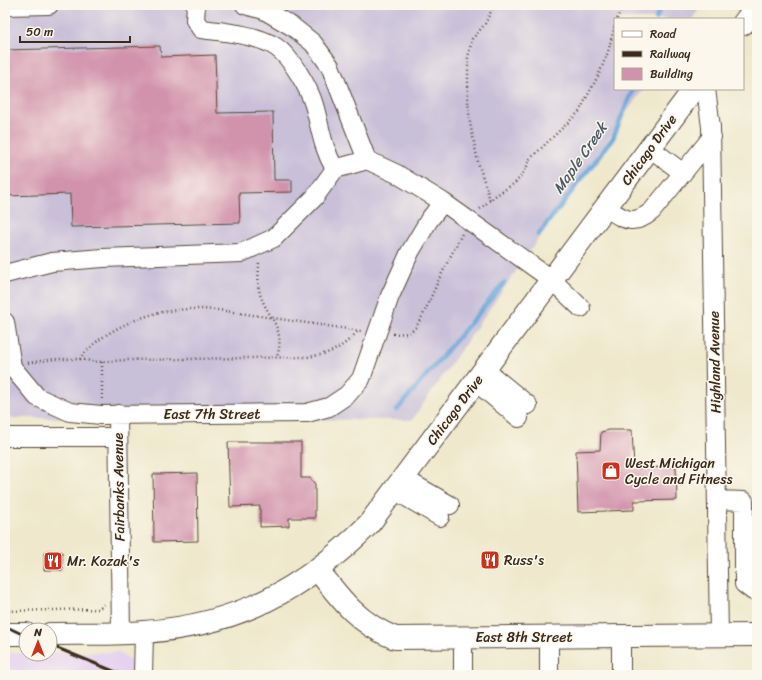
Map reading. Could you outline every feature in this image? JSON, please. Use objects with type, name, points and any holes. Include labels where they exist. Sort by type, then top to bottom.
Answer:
[{"type":"main road","points":[[744,23],[757,6]]},
{"type":"main road","name":"Chicago Drive","points":[[144,632],[180,628],[231,616],[280,595],[318,570],[344,550],[369,524],[693,90]]},
{"type":"main road","name":"East 8th Street","points":[[318,570],[349,608],[362,620],[378,631],[395,638],[757,635]]},
{"type":"main road","points":[[58,634],[144,632]]},
{"type":"main road","points":[[5,634],[18,634]]},
{"type":"street","points":[[5,6],[49,5]]},
{"type":"street","points":[[196,5],[195,20],[201,29],[240,33],[276,47],[300,73],[314,104],[326,154],[335,169]]},
{"type":"street","points":[[245,5],[264,10],[293,27],[313,43],[330,66],[367,160]]},
{"type":"street","name":"Highland Avenue","points":[[706,90],[712,137],[719,636]]},
{"type":"street","points":[[606,208],[624,219],[632,221],[643,219],[652,211],[712,137]]},
{"type":"street","points":[[650,148],[683,172]]},
{"type":"street","points":[[5,274],[52,262],[103,258],[241,253],[274,238],[314,198],[335,169],[367,160],[397,174],[443,202],[552,280],[581,308]]},
{"type":"street","name":"East 7th Street","points":[[12,367],[37,397],[70,412],[110,414],[307,413],[329,406],[347,395],[361,379],[378,334],[390,296],[410,252],[429,220],[443,202]]},
{"type":"street","points":[[5,322],[12,367]]},
{"type":"street","points":[[480,376],[524,412]]},
{"type":"street","name":"Fairbanks Avenue","points":[[110,414],[118,437],[121,633]]},
{"type":"street","points":[[5,437],[118,437]]},
{"type":"street","points":[[399,484],[445,511]]},
{"type":"street","points":[[718,500],[750,501],[744,584],[753,591],[757,591]]},
{"type":"street","points":[[144,632],[144,675]]},
{"type":"street","points":[[463,637],[463,675]]},
{"type":"street","points":[[549,637],[549,675]]},
{"type":"street","points":[[621,637],[621,675]]},
{"type":"path","points":[[490,200],[478,162],[470,123],[468,101],[468,58],[472,39],[485,24],[494,5]]},
{"type":"path","points":[[617,18],[623,5]]},
{"type":"path","points":[[80,359],[86,349],[102,337],[140,319],[169,311],[196,309],[219,310],[378,334],[409,333],[416,327],[423,316],[454,248],[470,222],[490,200],[515,182],[525,171],[530,159],[579,112],[599,74],[608,52],[614,28]]},
{"type":"path","points":[[265,259],[259,262],[260,293],[273,318],[280,340],[280,347],[277,357]]},
{"type":"path","points":[[12,367],[47,360],[80,359],[102,362],[126,360],[324,355],[336,350],[358,331]]},
{"type":"path","points":[[102,362],[110,414]]},
{"type":"path","points":[[5,611],[99,609],[104,604],[104,596]]},
{"type":"shaded area","points":[[5,5],[702,5],[693,18],[614,18],[614,90],[642,90],[412,420],[5,418]]},
{"type":"shaded area","points":[[119,652],[131,661],[131,675],[5,675],[5,653],[18,653],[18,662],[58,662],[58,653]]},
{"type":"building","points":[[160,46],[161,57],[215,55],[217,113],[273,112],[274,180],[292,180],[292,192],[239,193],[240,223],[71,227],[70,194],[5,196],[5,50]]},
{"type":"building","points":[[609,430],[632,430],[634,468],[676,467],[677,500],[634,501],[634,510],[578,512],[576,451],[600,450],[601,432]]},
{"type":"building","points":[[228,442],[301,442],[301,478],[310,478],[315,484],[315,518],[289,518],[289,526],[260,527],[260,506],[230,507]]},
{"type":"building","points":[[197,473],[198,541],[154,542],[153,474]]},
{"type":"building","name":"Mr. Kozak's","points":[[62,552],[62,570],[44,570],[44,553]]},
{"type":"waterway","name":"Maple Creek","points":[[656,18],[661,5]]},
{"type":"waterway","name":"Maple Creek","points":[[538,235],[613,138],[633,90]]},
{"type":"waterway","name":"Maple Creek","points":[[397,410],[504,283]]},
{"type":"railway","points":[[5,626],[18,632]]},
{"type":"railway","points":[[58,648],[123,675]]},
{"type":"place","name":"West Michigan Cycle and Fitness","points":[[611,471]]},
{"type":"place","name":"Russ's","points":[[490,560]]},
{"type":"place","name":"Mr. Kozak's","points":[[53,561]]}]
